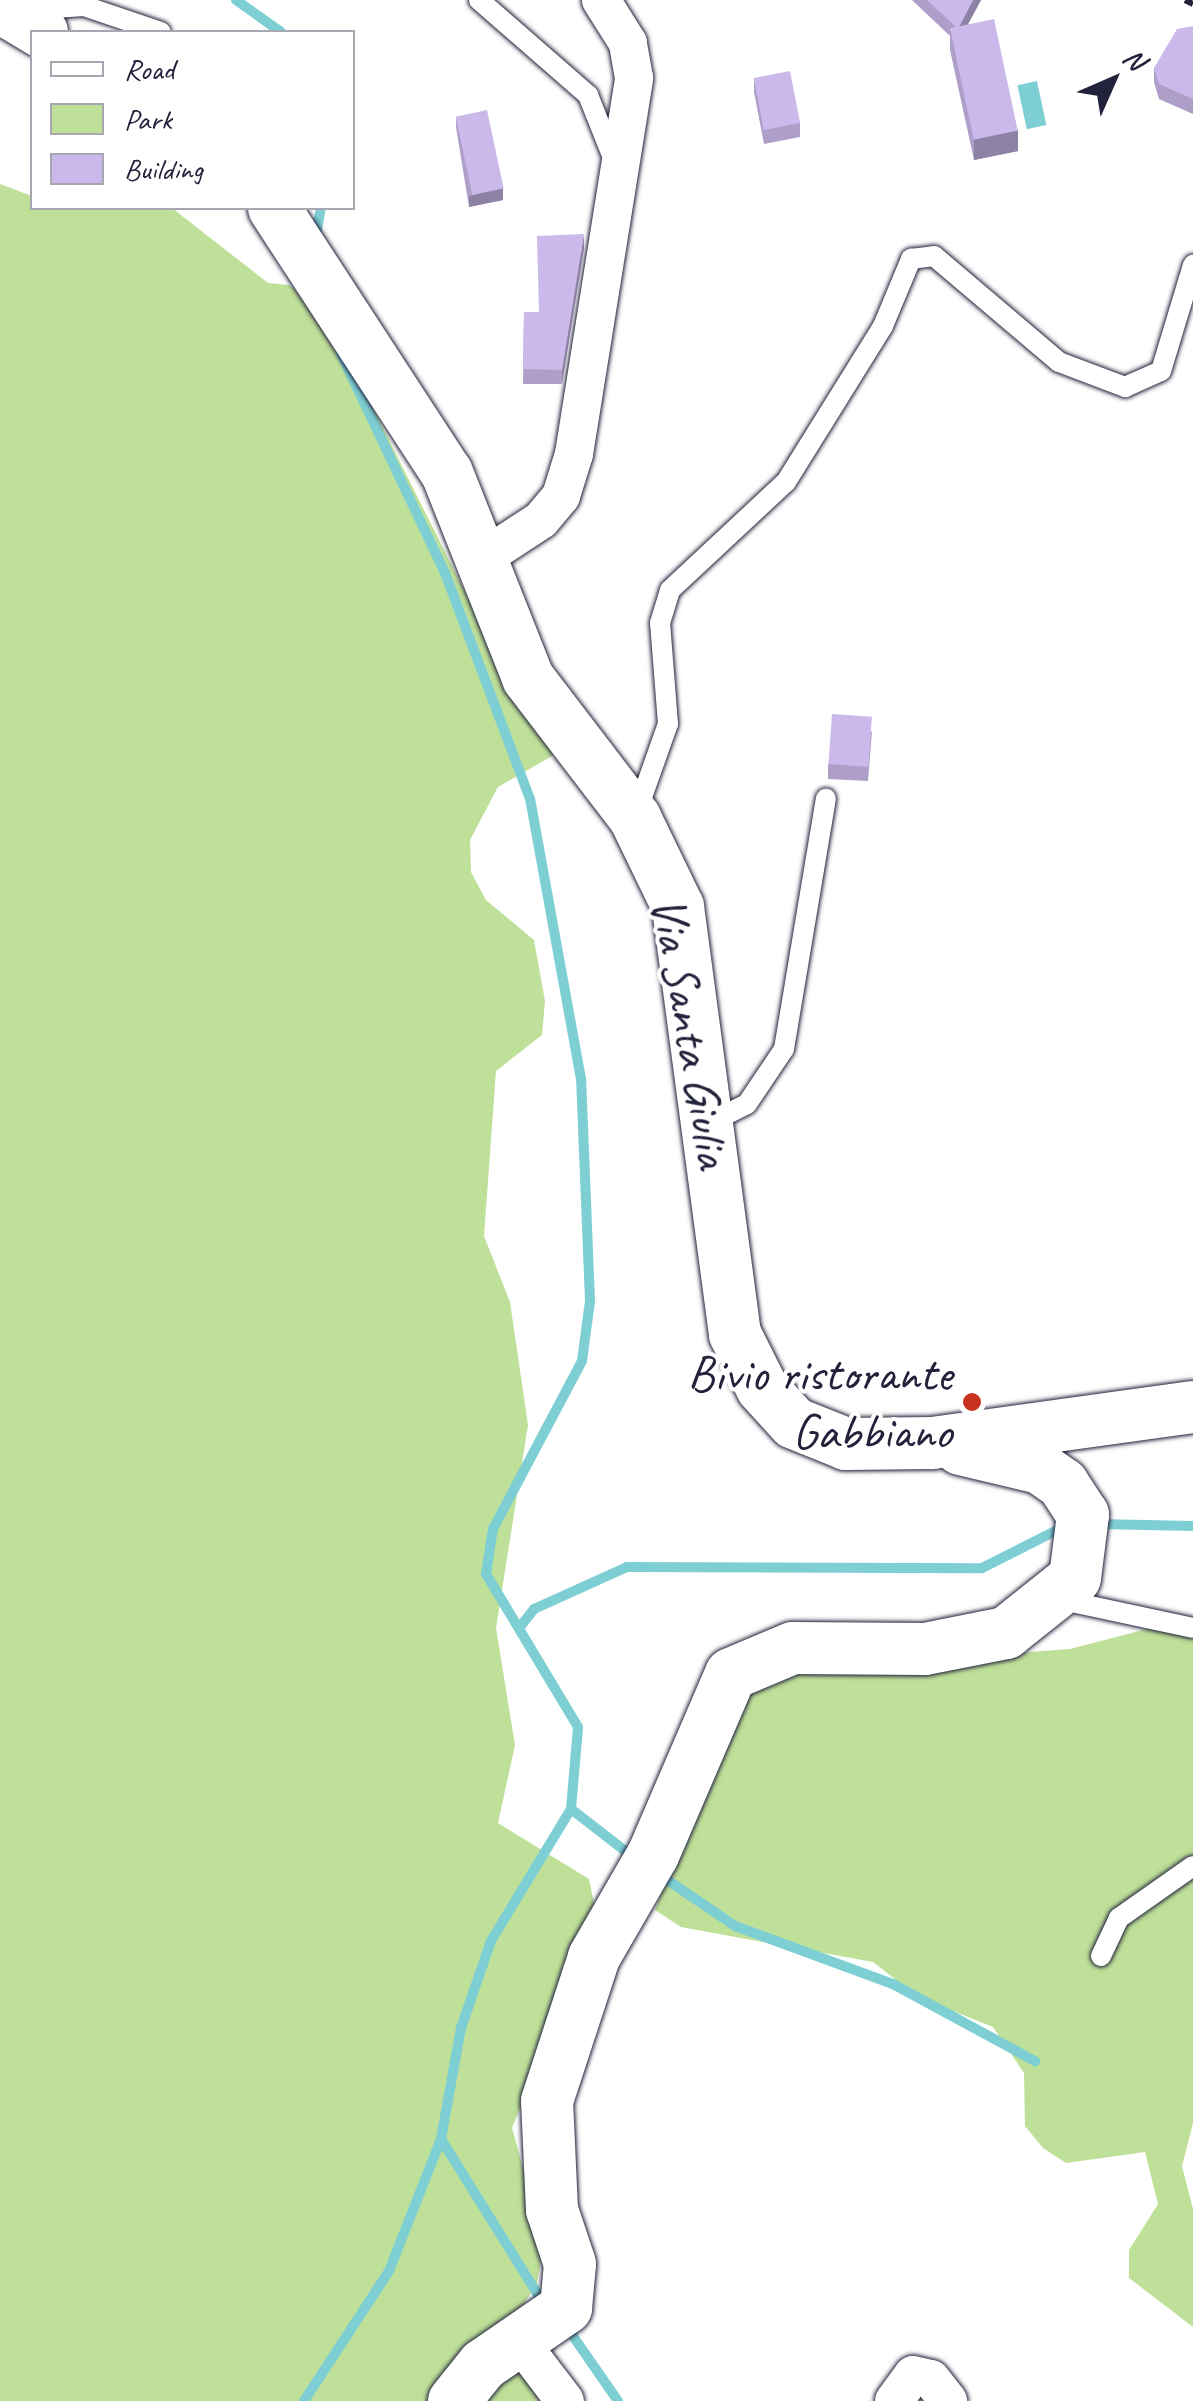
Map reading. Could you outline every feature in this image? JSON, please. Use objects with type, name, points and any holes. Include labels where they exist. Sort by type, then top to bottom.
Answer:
[{"type":"street","points":[[486,556],[561,496],[620,176],[634,78],[628,44],[602,0]]},
{"type":"street","name":"Via Santa Giulia","points":[[275,210],[447,472],[486,556],[528,678],[635,818],[678,907],[735,1334],[762,1388],[794,1423],[846,1444],[934,1443],[1193,1407]]},
{"type":"street","points":[[454,2401],[483,2365],[566,2308],[572,2290],[552,2210],[548,2101],[594,1957],[653,1855],[731,1674],[793,1648],[926,1649],[1006,1633],[1056,1598],[1075,1578],[1083,1546],[1083,1514],[1063,1484],[1040,1468],[934,1443]]},
{"type":"street","points":[[520,2342],[565,2401]]},
{"type":"street","points":[[894,2401],[913,2375],[931,2379],[948,2401]]},
{"type":"lane","points":[[480,0],[588,95],[620,176]]},
{"type":"lane","points":[[18,17],[84,6],[155,30]]},
{"type":"lane","points":[[635,818],[668,724],[660,623],[670,590],[786,482],[882,326],[911,259],[934,256],[1059,362],[1125,387],[1160,371],[1193,265]]},
{"type":"lane","points":[[709,1122],[746,1104],[784,1049],[826,798]]},
{"type":"lane","points":[[1056,1598],[1193,1628]]},
{"type":"lane","points":[[1101,1956],[1119,1918],[1193,1866]]},
{"type":"path","points":[[1185,0],[1193,4]]},
{"type":"green space","points":[[0,184],[30,195],[30,210],[175,210],[268,283],[289,285],[324,310],[492,646],[559,752],[498,787],[470,840],[471,872],[486,900],[534,940],[545,1001],[542,1035],[496,1071],[484,1236],[510,1302],[528,1425],[496,1628],[515,1745],[498,1823],[589,1879],[597,1918],[512,2128],[544,2244],[537,2283],[516,2317],[430,2401],[0,2401]]},
{"type":"green space","points":[[1193,1617],[1193,2123],[1182,2166],[1193,2209],[1193,2327],[1129,2278],[1129,2250],[1158,2204],[1145,2152],[1066,2163],[1043,2148],[1025,2126],[1024,2073],[993,2027],[918,1997],[873,1962],[681,1927],[655,1910],[720,1739],[755,1685],[779,1671],[1070,1649]]},
{"type":"green space","points":[[506,2370],[527,2375],[553,2401],[477,2401]]},
{"type":"water","points":[[1037,81],[1046,125],[1027,129],[1017,85]]},
{"type":"building","points":[[927,0],[973,0],[956,27]]},
{"type":"building","points":[[994,19],[1018,131],[974,140],[950,28]]},
{"type":"building","points":[[1193,26],[1193,99],[1159,84],[1154,68],[1177,29]]},
{"type":"building","points":[[790,71],[800,123],[764,130],[754,78]]},
{"type":"building","points":[[487,110],[504,188],[472,195],[456,117]]},
{"type":"building","points":[[584,234],[562,370],[523,369],[524,312],[539,312],[537,236]]},
{"type":"building","points":[[832,714],[872,717],[868,767],[829,764]]},
{"type":"waterway","points":[[236,0],[278,30]]},
{"type":"waterway","points":[[315,241],[321,210]]},
{"type":"waterway","points":[[304,2401],[389,2271],[441,2139],[461,2028],[491,1941],[571,1809],[578,1727],[486,1574],[493,1529],[582,1361],[590,1301],[581,1079],[530,799],[445,573],[341,354]]},
{"type":"waterway","points":[[1097,1524],[1193,1526]]},
{"type":"waterway","points":[[520,1627],[534,1609],[627,1567],[982,1568],[1065,1526]]},
{"type":"waterway","points":[[571,1809],[633,1857]]},
{"type":"waterway","points":[[660,1875],[735,1926],[893,1984],[1035,2061]]},
{"type":"waterway","points":[[441,2139],[543,2303]]},
{"type":"waterway","points":[[566,2326],[618,2401]]},
{"type":"place","name":"Bivio ristorante Gabbiano","points":[[972,1402]]}]
